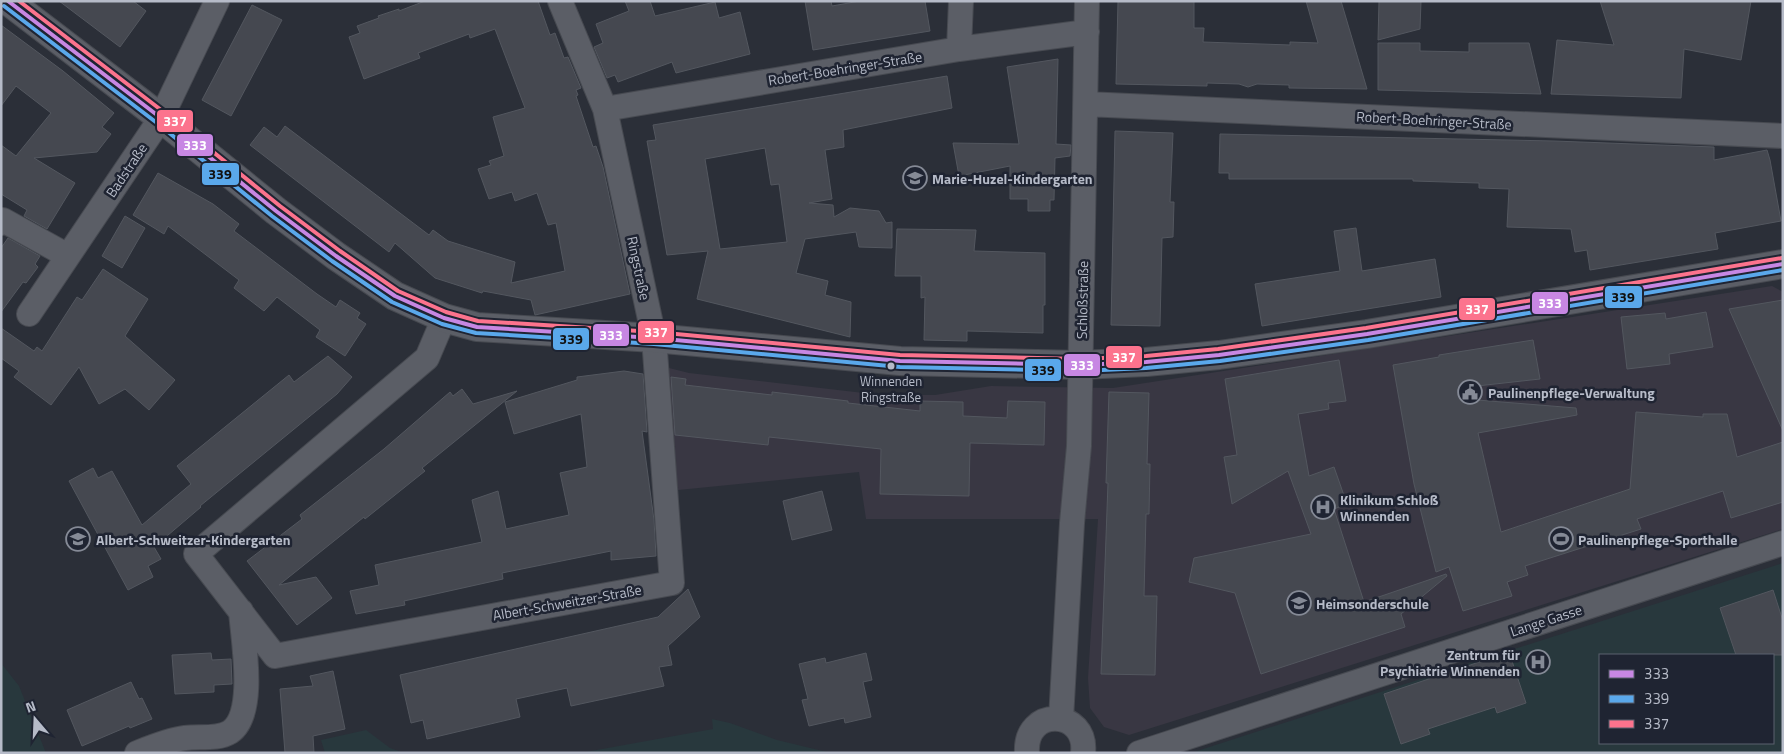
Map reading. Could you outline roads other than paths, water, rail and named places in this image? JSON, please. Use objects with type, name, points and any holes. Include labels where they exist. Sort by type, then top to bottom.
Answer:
[{"type":"street","points":[[8,1],[161,118],[276,211],[336,256],[395,296],[444,318],[477,327],[654,338],[900,361],[1080,365],[1146,362],[1237,353],[1367,334],[1783,264]]},
{"type":"street","name":"Badstraße","points":[[29,314],[161,118],[217,1]]},
{"type":"street","name":"Ringstraße","points":[[560,1],[604,109],[654,338]]},
{"type":"street","points":[[959,49],[962,1]]},
{"type":"street","name":"Schloßstraße","points":[[1061,719],[1072,523],[1079,446],[1088,1]]},
{"type":"street","name":"Robert-Boehringer-Straße","points":[[604,109],[959,49],[1087,32]]},
{"type":"street","name":"Robert-Boehringer-Straße","points":[[1086,104],[1783,136]]},
{"type":"street","points":[[1,223],[4,220],[68,256]]},
{"type":"street","name":"Albert-Schweitzer-Straße","points":[[444,318],[427,358],[196,554],[275,656],[672,583],[654,338]]},
{"type":"street","name":"Lange Gasse","points":[[1139,753],[1783,543]]},
{"type":"street","points":[[138,753],[184,738],[210,737],[230,732],[242,718],[246,701],[241,611]]},
{"type":"street","points":[[1026,753],[1029,734],[1042,721],[1052,719],[1061,719],[1077,729],[1082,737],[1083,753]]},
{"type":"place","name":"Marie-Huzel-Kindergarten","points":[[915,178]]},
{"type":"place","name":"Winnenden Ringstraße","points":[[891,366]]},
{"type":"place","name":"Paulinenpflege-Verwaltung","points":[[1470,392]]},
{"type":"place","name":"Klinikum Schloß Winnenden","points":[[1323,507]]},
{"type":"place","name":"Albert-Schweitzer-Kindergarten","points":[[78,539]]},
{"type":"place","name":"Paulinenpflege-Sporthalle","points":[[1561,539]]},
{"type":"place","name":"Heimsonderschule","points":[[1299,603]]},
{"type":"place","name":"Zentrum für Psychiatrie Winnenden","points":[[1538,662]]}]
